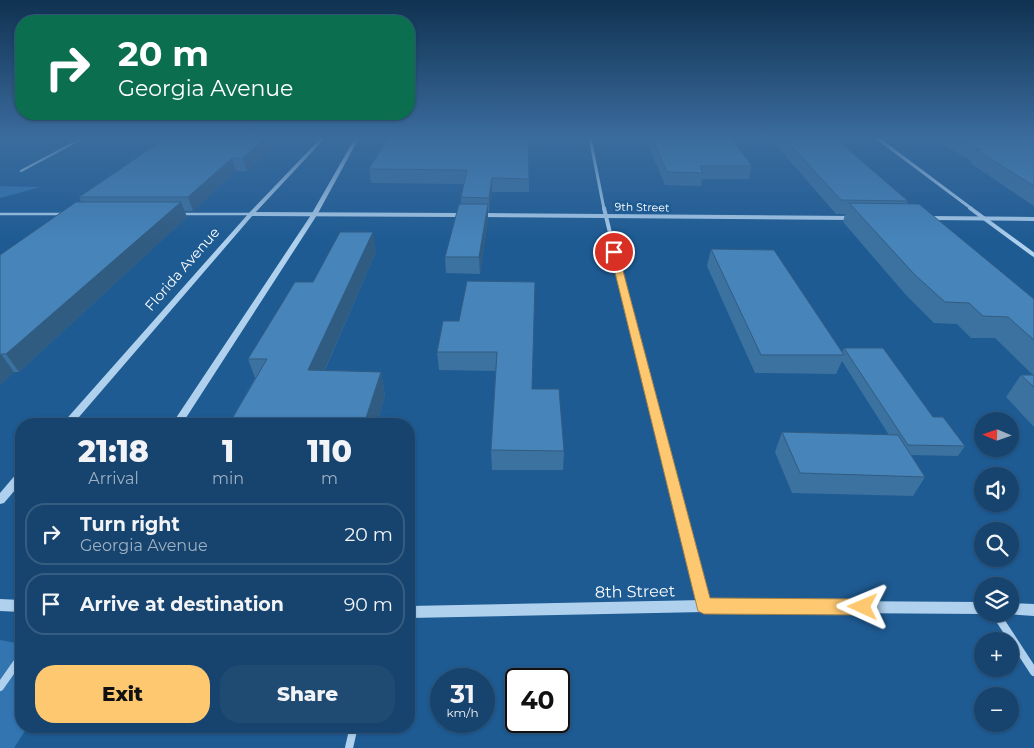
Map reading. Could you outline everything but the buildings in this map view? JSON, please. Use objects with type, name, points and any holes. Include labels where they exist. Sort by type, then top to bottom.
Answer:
[{"type":"street","name":"Florida Avenue","points":[[72,418],[251,214],[290,173]]},
{"type":"street","points":[[181,418],[314,215],[338,173]]},
{"type":"street","points":[[597,173],[605,215],[704,606]]},
{"type":"street","points":[[924,173],[1034,255]]},
{"type":"street","points":[[251,214],[465,215]]},
{"type":"street","name":"9th Street","points":[[475,215],[858,218]]},
{"type":"street","points":[[926,218],[1034,220]]},
{"type":"street","points":[[0,500],[15,483]]},
{"type":"street","points":[[0,605],[15,606]]},
{"type":"street","name":"8th Street","points":[[415,612],[704,606],[974,608]]},
{"type":"street","points":[[1019,609],[1034,610]]},
{"type":"street","points":[[1001,622],[1034,672]]},
{"type":"street","points":[[0,687],[15,666]]},
{"type":"street","points":[[349,748],[352,733]]},
{"type":"lane","points":[[0,214],[69,214]]},
{"type":"lane","points":[[178,214],[251,214]]},
{"type":"shaded area","points":[[0,186],[40,187],[0,198]]},
{"type":"shaded area","points":[[0,640],[15,643],[15,733],[24,733],[14,748],[0,748]]},
{"type":"route","points":[[614,252],[704,606],[863,607]]}]
